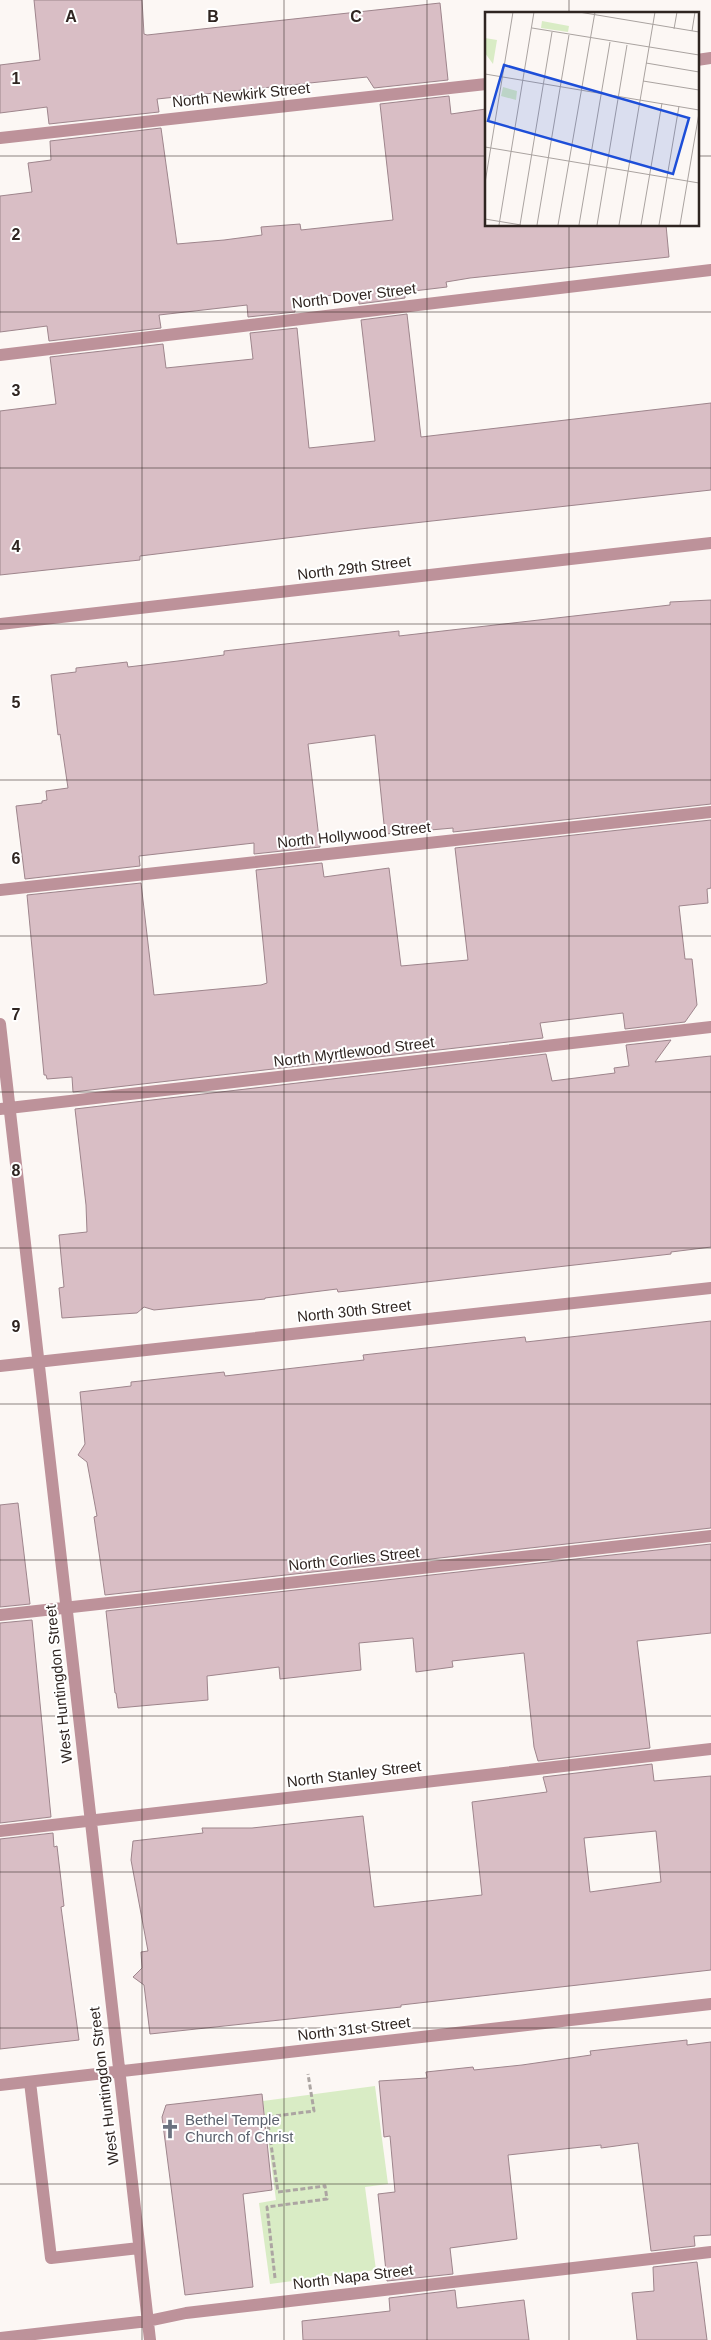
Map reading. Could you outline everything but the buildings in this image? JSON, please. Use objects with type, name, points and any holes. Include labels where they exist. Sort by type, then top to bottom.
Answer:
[{"type":"street","points":[[698,60],[711,58]]},
{"type":"street","name":"North Newkirk Street","points":[[0,138],[485,84]]},
{"type":"street","name":"North Dover Street","points":[[0,355],[711,270]]},
{"type":"street","name":"North 29th Street","points":[[0,624],[711,543]]},
{"type":"street","name":"North Hollywood Street","points":[[0,890],[711,812]]},
{"type":"street","name":"West Huntingdon Street","points":[[0,1024],[5,1108],[38,1362],[150,2340]]},
{"type":"street","name":"North Myrtlewood Street","points":[[5,1108],[711,1027]]},
{"type":"street","name":"North 30th Street","points":[[0,1366],[711,1288]]},
{"type":"street","name":"North Corlies Street","points":[[0,1615],[711,1536]]},
{"type":"street","name":"North Stanley Street","points":[[0,1830],[711,1749]]},
{"type":"street","name":"North 31st Street","points":[[0,2085],[711,2004]]},
{"type":"street","points":[[30,2082],[51,2258],[139,2248]]},
{"type":"street","name":"North Napa Street","points":[[0,2338],[148,2321],[186,2313],[711,2252]]},
{"type":"path","points":[[278,2302],[267,2207],[327,2199],[325,2186],[278,2192],[267,2117],[314,2111],[305,2051]]},
{"type":"green space","points":[[375,2086],[388,2184],[365,2187],[376,2270],[270,2284],[259,2203],[276,2200],[263,2101]]},
{"type":"place","name":"Bethel Temple Church of Christ","points":[[170,2129]]}]
